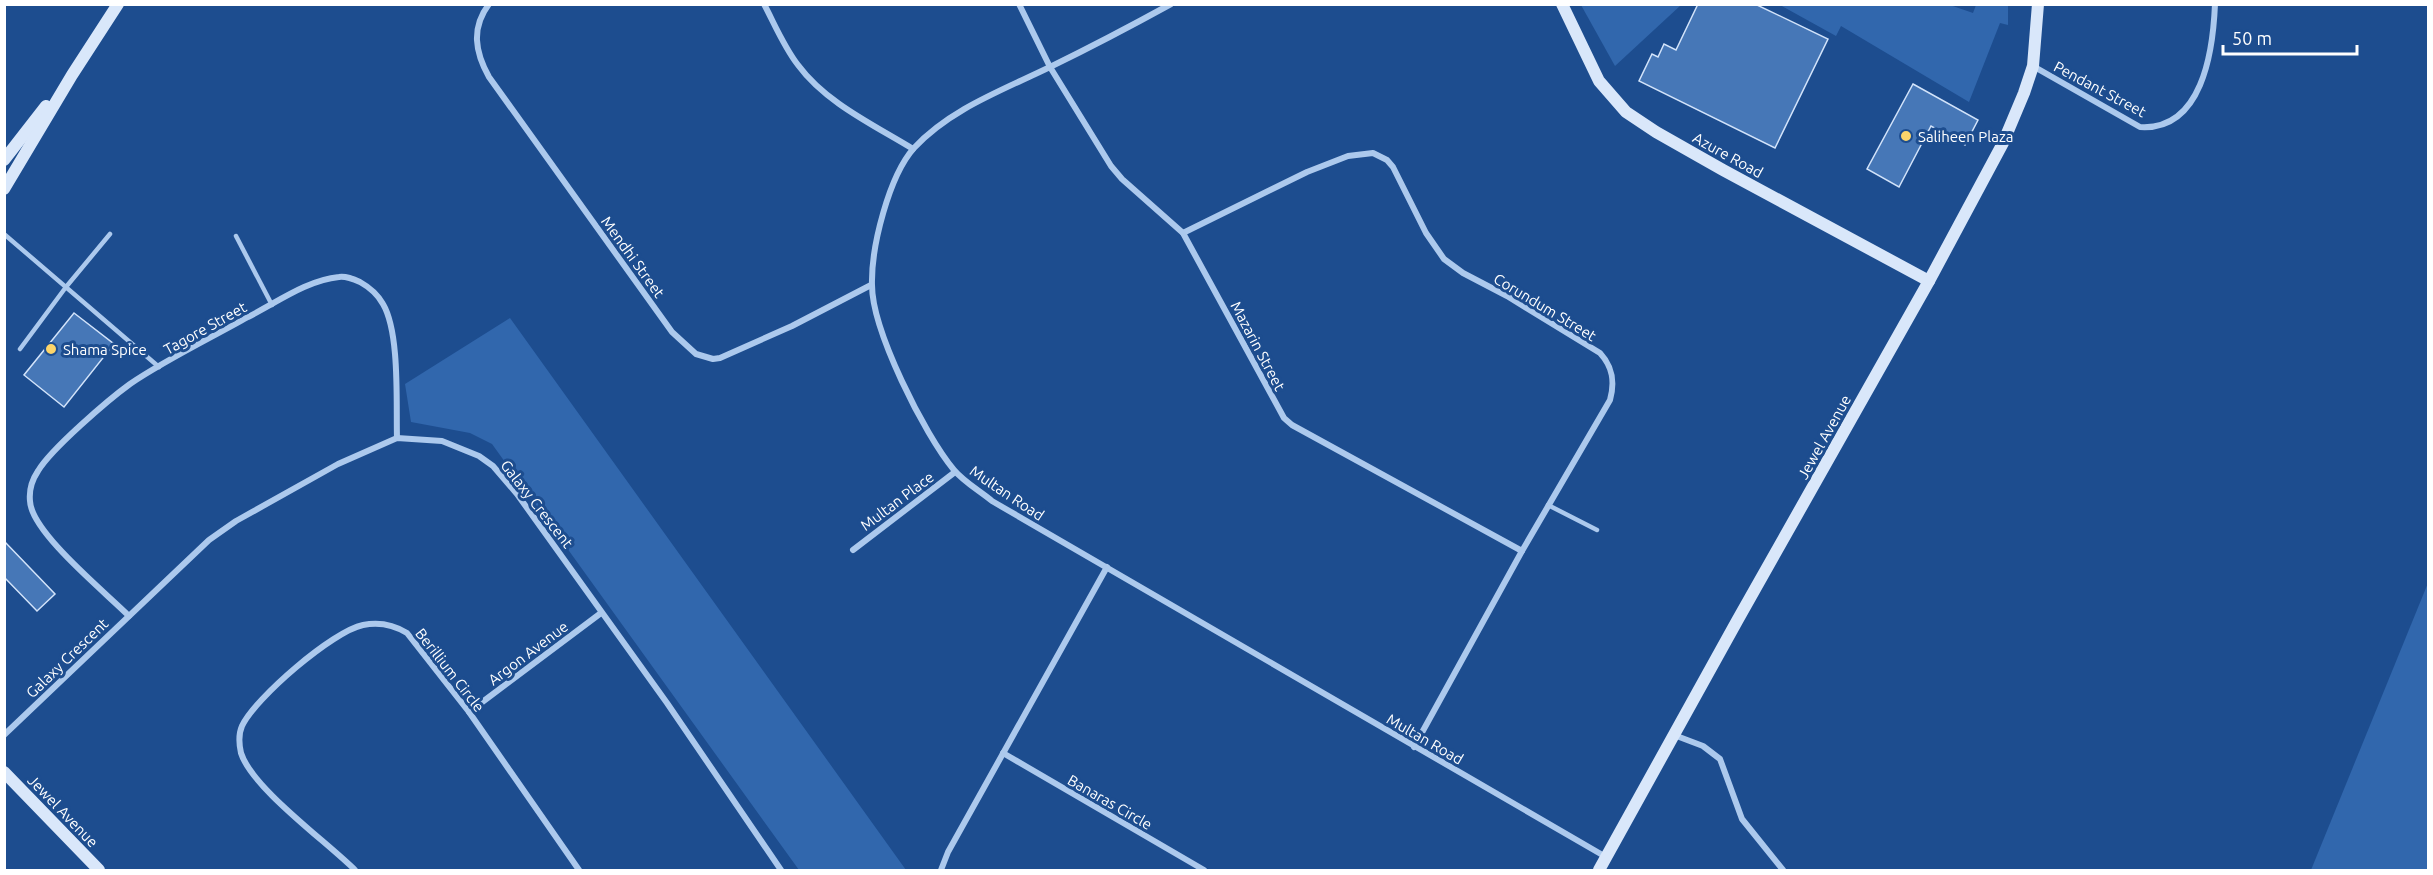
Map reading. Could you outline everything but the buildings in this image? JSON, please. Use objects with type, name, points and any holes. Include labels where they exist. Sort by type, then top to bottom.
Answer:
[{"type":"street","points":[[4,189],[72,75],[118,4]]},
{"type":"street","name":"Mendhi Street","points":[[489,4],[478,23],[476,36],[478,52],[489,77],[672,332],[696,354],[713,359],[737,352],[872,285]]},
{"type":"street","points":[[765,4],[790,54],[813,83],[849,110],[913,149]]},
{"type":"street","name":"Mazarin Street","points":[[1018,4],[1050,67],[1111,166],[1134,190],[1183,233],[1284,418],[1292,425],[1393,483],[1522,551]]},
{"type":"street","name":"Multan Road","points":[[1171,4],[948,119],[913,149],[903,164],[885,203],[880,220],[872,285],[888,350],[930,434],[955,472],[992,501],[1606,857]]},
{"type":"street","name":"Azure Road","points":[[1562,4],[1599,81],[1626,112],[1723,170],[1929,281]]},
{"type":"street","name":"Jewel Avenue","points":[[1599,870],[1929,281],[2003,143],[2033,66],[2038,4]]},
{"type":"street","name":"Pendant Street","points":[[2033,66],[2140,127],[2156,128],[2170,123],[2184,113],[2199,86],[2209,56],[2215,4]]},
{"type":"street","points":[[4,160],[72,75]]},
{"type":"street","name":"Corundum Street","points":[[1183,233],[1307,172],[1348,156],[1373,153],[1387,160],[1401,179],[1426,233],[1444,259],[1462,273],[1507,296],[1600,353],[1609,365],[1613,377],[1610,400],[1522,551],[1414,747]]},
{"type":"street","name":"Tagore Street","points":[[129,616],[43,533],[31,512],[30,493],[39,468],[63,443],[130,385],[304,288],[322,280],[351,278],[374,292],[383,303],[389,319],[394,350],[397,438]]},
{"type":"street","name":"Galaxy Crescent","points":[[4,735],[184,562],[236,521],[330,468],[397,438],[442,441],[479,456],[493,466],[517,494],[679,721],[781,870]]},
{"type":"street","name":"Multan Place","points":[[853,550],[955,472]]},
{"type":"street","points":[[941,870],[948,852],[1107,567]]},
{"type":"street","name":"Argon Avenue","points":[[469,712],[601,613]]},
{"type":"street","name":"Berillium Circle","points":[[355,870],[272,796],[242,755],[239,741],[242,727],[256,704],[269,690],[334,639],[352,628],[365,624],[398,627],[407,633],[469,712],[579,870]]},
{"type":"street","points":[[1674,735],[1703,746],[1720,759],[1742,819],[1782,870]]},
{"type":"street","name":"Banaras Circle","points":[[1003,753],[1204,870]]},
{"type":"street","name":"Jewel Avenue","points":[[4,772],[99,870]]},
{"type":"lane","points":[[4,234],[159,368]]},
{"type":"lane","points":[[20,349],[66,287],[110,234]]},
{"type":"lane","points":[[236,236],[272,305]]},
{"type":"lane","points":[[1548,505],[1596,530]]},
{"type":"shaded area","points":[[1947,4],[1973,13],[1976,5],[2008,5],[2008,25],[2000,23],[1969,102],[1841,26],[1836,36],[1780,5]]},
{"type":"shaded area","points":[[1581,5],[1681,5],[1615,66]]},
{"type":"shaded area","points":[[510,318],[906,870],[799,870],[492,444],[470,433],[411,422],[405,384]]},
{"type":"shaded area","points":[[2428,583],[2428,870],[2311,870]]},
{"type":"place","name":"Saliheen Plaza","points":[[1906,136]]},
{"type":"place","name":"Shama Spice","points":[[51,349]]}]
